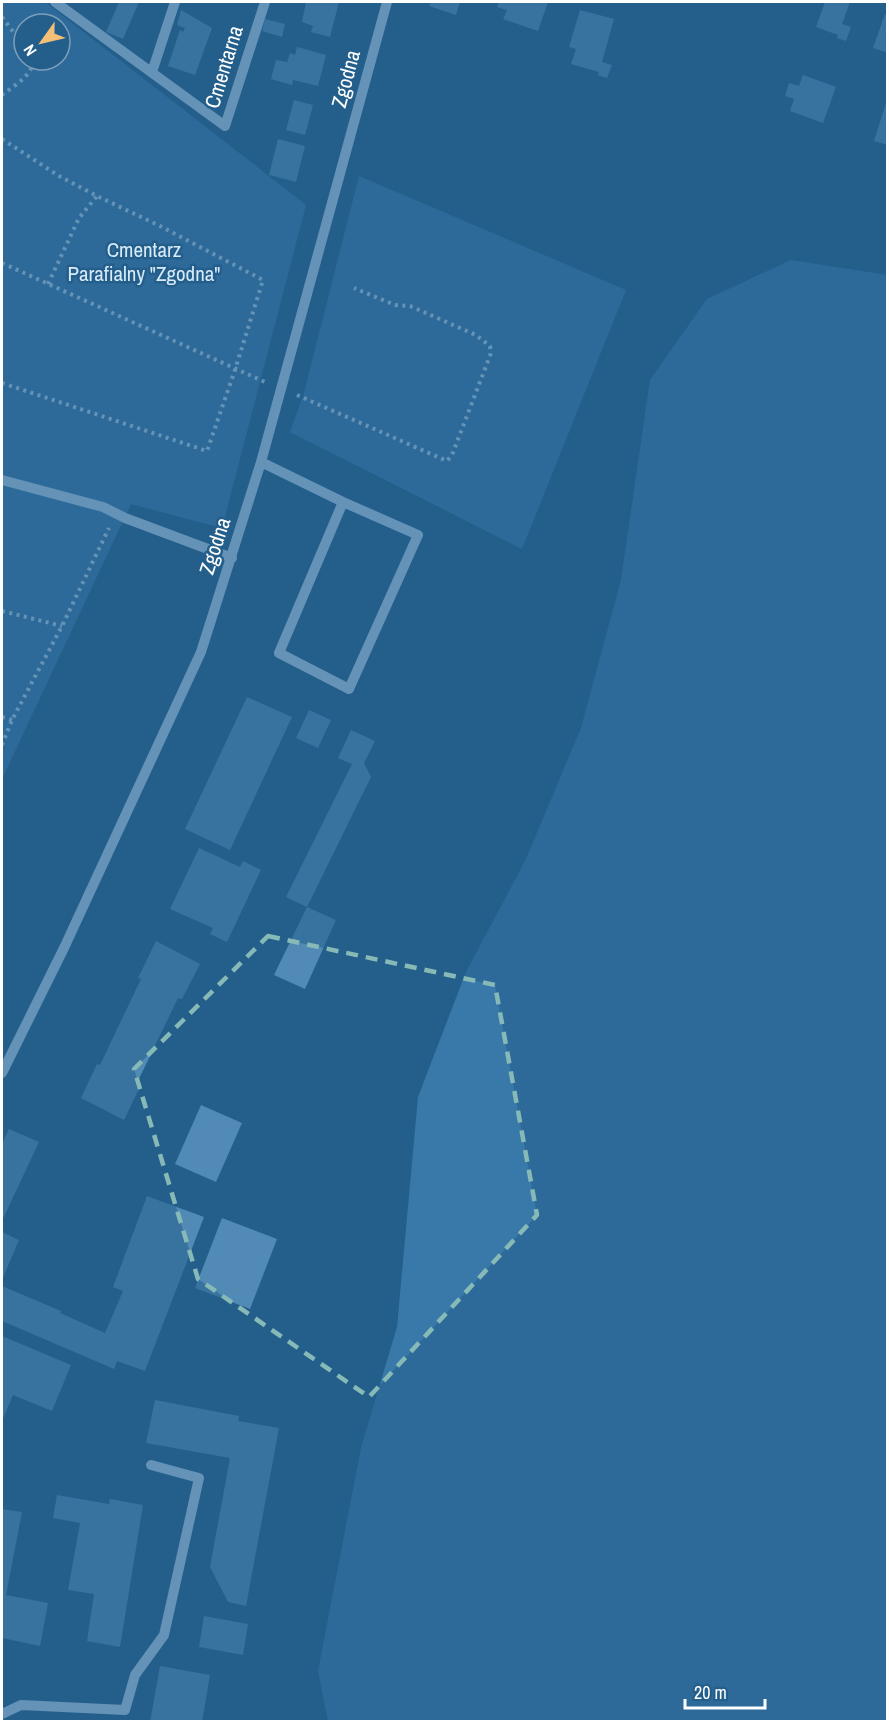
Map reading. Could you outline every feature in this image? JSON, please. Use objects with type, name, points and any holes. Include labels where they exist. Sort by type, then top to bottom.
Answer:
[{"type":"street","name":"Cmentarna","points":[[55,2],[225,126],[265,2]]},
{"type":"street","points":[[152,72],[175,2]]},
{"type":"street","name":"Zgodna","points":[[2,1073],[64,948],[201,652],[261,462],[387,2]]},
{"type":"street","points":[[261,462],[418,535],[349,689],[279,652],[343,502]]},
{"type":"street","points":[[2,480],[103,507],[232,558]]},
{"type":"street","points":[[2,1714],[21,1705],[125,1710],[135,1676],[164,1635],[199,1478],[151,1466]]},
{"type":"path","points":[[2,17],[12,30]]},
{"type":"path","points":[[2,95],[30,72]]},
{"type":"path","points":[[2,139],[59,176],[263,280],[207,451],[2,383]]},
{"type":"path","points":[[48,284],[79,218],[97,196]]},
{"type":"path","points":[[2,263],[266,382]]},
{"type":"path","points":[[303,398],[447,461],[452,455],[491,353],[490,346],[476,335],[410,306],[395,305],[354,288]]},
{"type":"path","points":[[2,745],[12,720],[62,626],[116,513]]},
{"type":"path","points":[[2,610],[62,626]]},
{"type":"path","points":[[2,717],[12,720]]},
{"type":"highlighted area","points":[[268,936],[495,985],[537,1215],[369,1397],[198,1279],[134,1069]]},
{"type":"green space","name":"Cmentarz Parafialny \"Zgodna\"","points":[[2,2],[45,2],[58,12],[12,12],[12,72],[72,72],[72,23],[306,205],[222,528],[131,504],[2,779]]},
{"type":"green space","points":[[359,176],[626,290],[522,549],[290,432],[304,393]]},
{"type":"green space","points":[[791,260],[887,275],[887,1721],[328,1721],[318,1671],[361,1448],[397,1327],[418,1097],[466,972],[526,859],[581,728],[621,580],[650,380],[707,299]]},
{"type":"building","points":[[119,2],[139,2],[123,39],[106,32]]},
{"type":"building","points":[[306,2],[339,2],[330,37],[311,32],[313,26],[302,22]]},
{"type":"building","points":[[431,2],[460,2],[456,15],[429,6]]},
{"type":"building","points":[[499,2],[548,2],[538,31],[503,19],[507,10],[497,7]]},
{"type":"building","points":[[825,2],[850,2],[842,24],[851,27],[846,41],[837,38],[838,35],[816,27]]},
{"type":"building","points":[[181,10],[212,28],[195,75],[168,66],[180,30],[183,32],[185,28],[177,25]]},
{"type":"building","points":[[580,10],[614,19],[602,62],[612,65],[607,78],[598,75],[599,72],[571,64],[576,49],[569,47]]},
{"type":"building","points":[[885,14],[888,15],[888,53],[873,48]]},
{"type":"building","points":[[265,19],[285,24],[282,37],[262,31]]},
{"type":"building","points":[[297,47],[326,55],[318,86],[293,80],[292,85],[271,79],[276,60],[287,62],[290,53],[295,55]]},
{"type":"building","points":[[803,75],[836,87],[823,123],[790,111],[794,99],[785,96],[789,83],[799,86]]},
{"type":"building","points":[[294,100],[313,105],[305,135],[286,130]]},
{"type":"building","points":[[886,103],[888,104],[888,145],[874,141]]},
{"type":"building","points":[[278,139],[305,146],[296,182],[269,175]]},
{"type":"building","points":[[247,697],[292,717],[230,850],[185,829]]},
{"type":"building","points":[[309,710],[331,720],[318,748],[296,738]]},
{"type":"building","points":[[351,730],[375,741],[364,763],[371,777],[307,907],[286,897],[352,764],[338,758]]},
{"type":"building","points":[[199,848],[240,867],[243,861],[261,870],[227,942],[210,934],[213,928],[170,909]]},
{"type":"building","points":[[307,907],[336,920],[305,989],[274,975]]},
{"type":"building","points":[[156,941],[200,964],[182,999],[178,998],[137,1083],[141,1085],[124,1120],[81,1098],[97,1064],[100,1065],[141,979],[138,978]]},
{"type":"building","points":[[201,1105],[242,1123],[216,1182],[175,1164]]},
{"type":"building","points":[[9,1129],[39,1142],[2,1221],[2,1144]]},
{"type":"building","points":[[147,1196],[204,1217],[145,1371],[117,1361],[114,1369],[2,1321],[2,1286],[105,1333],[123,1291],[113,1287]]},
{"type":"building","points":[[222,1218],[277,1239],[250,1309],[195,1288]]},
{"type":"building","points":[[2,1232],[19,1240],[2,1280]]},
{"type":"building","points":[[2,1336],[71,1365],[52,1411],[13,1395],[2,1421]]},
{"type":"building","points":[[155,1400],[239,1416],[238,1421],[279,1428],[246,1606],[228,1602],[210,1567],[230,1458],[146,1443]]},
{"type":"building","points":[[57,1495],[109,1504],[110,1499],[143,1505],[120,1647],[87,1641],[94,1594],[68,1590],[80,1523],[53,1518]]},
{"type":"building","points":[[2,1509],[22,1512],[6,1595],[48,1603],[40,1646],[2,1638]]},
{"type":"building","points":[[204,1616],[248,1624],[243,1655],[199,1647]]},
{"type":"building","points":[[160,1666],[210,1675],[202,1722],[150,1722]]}]
